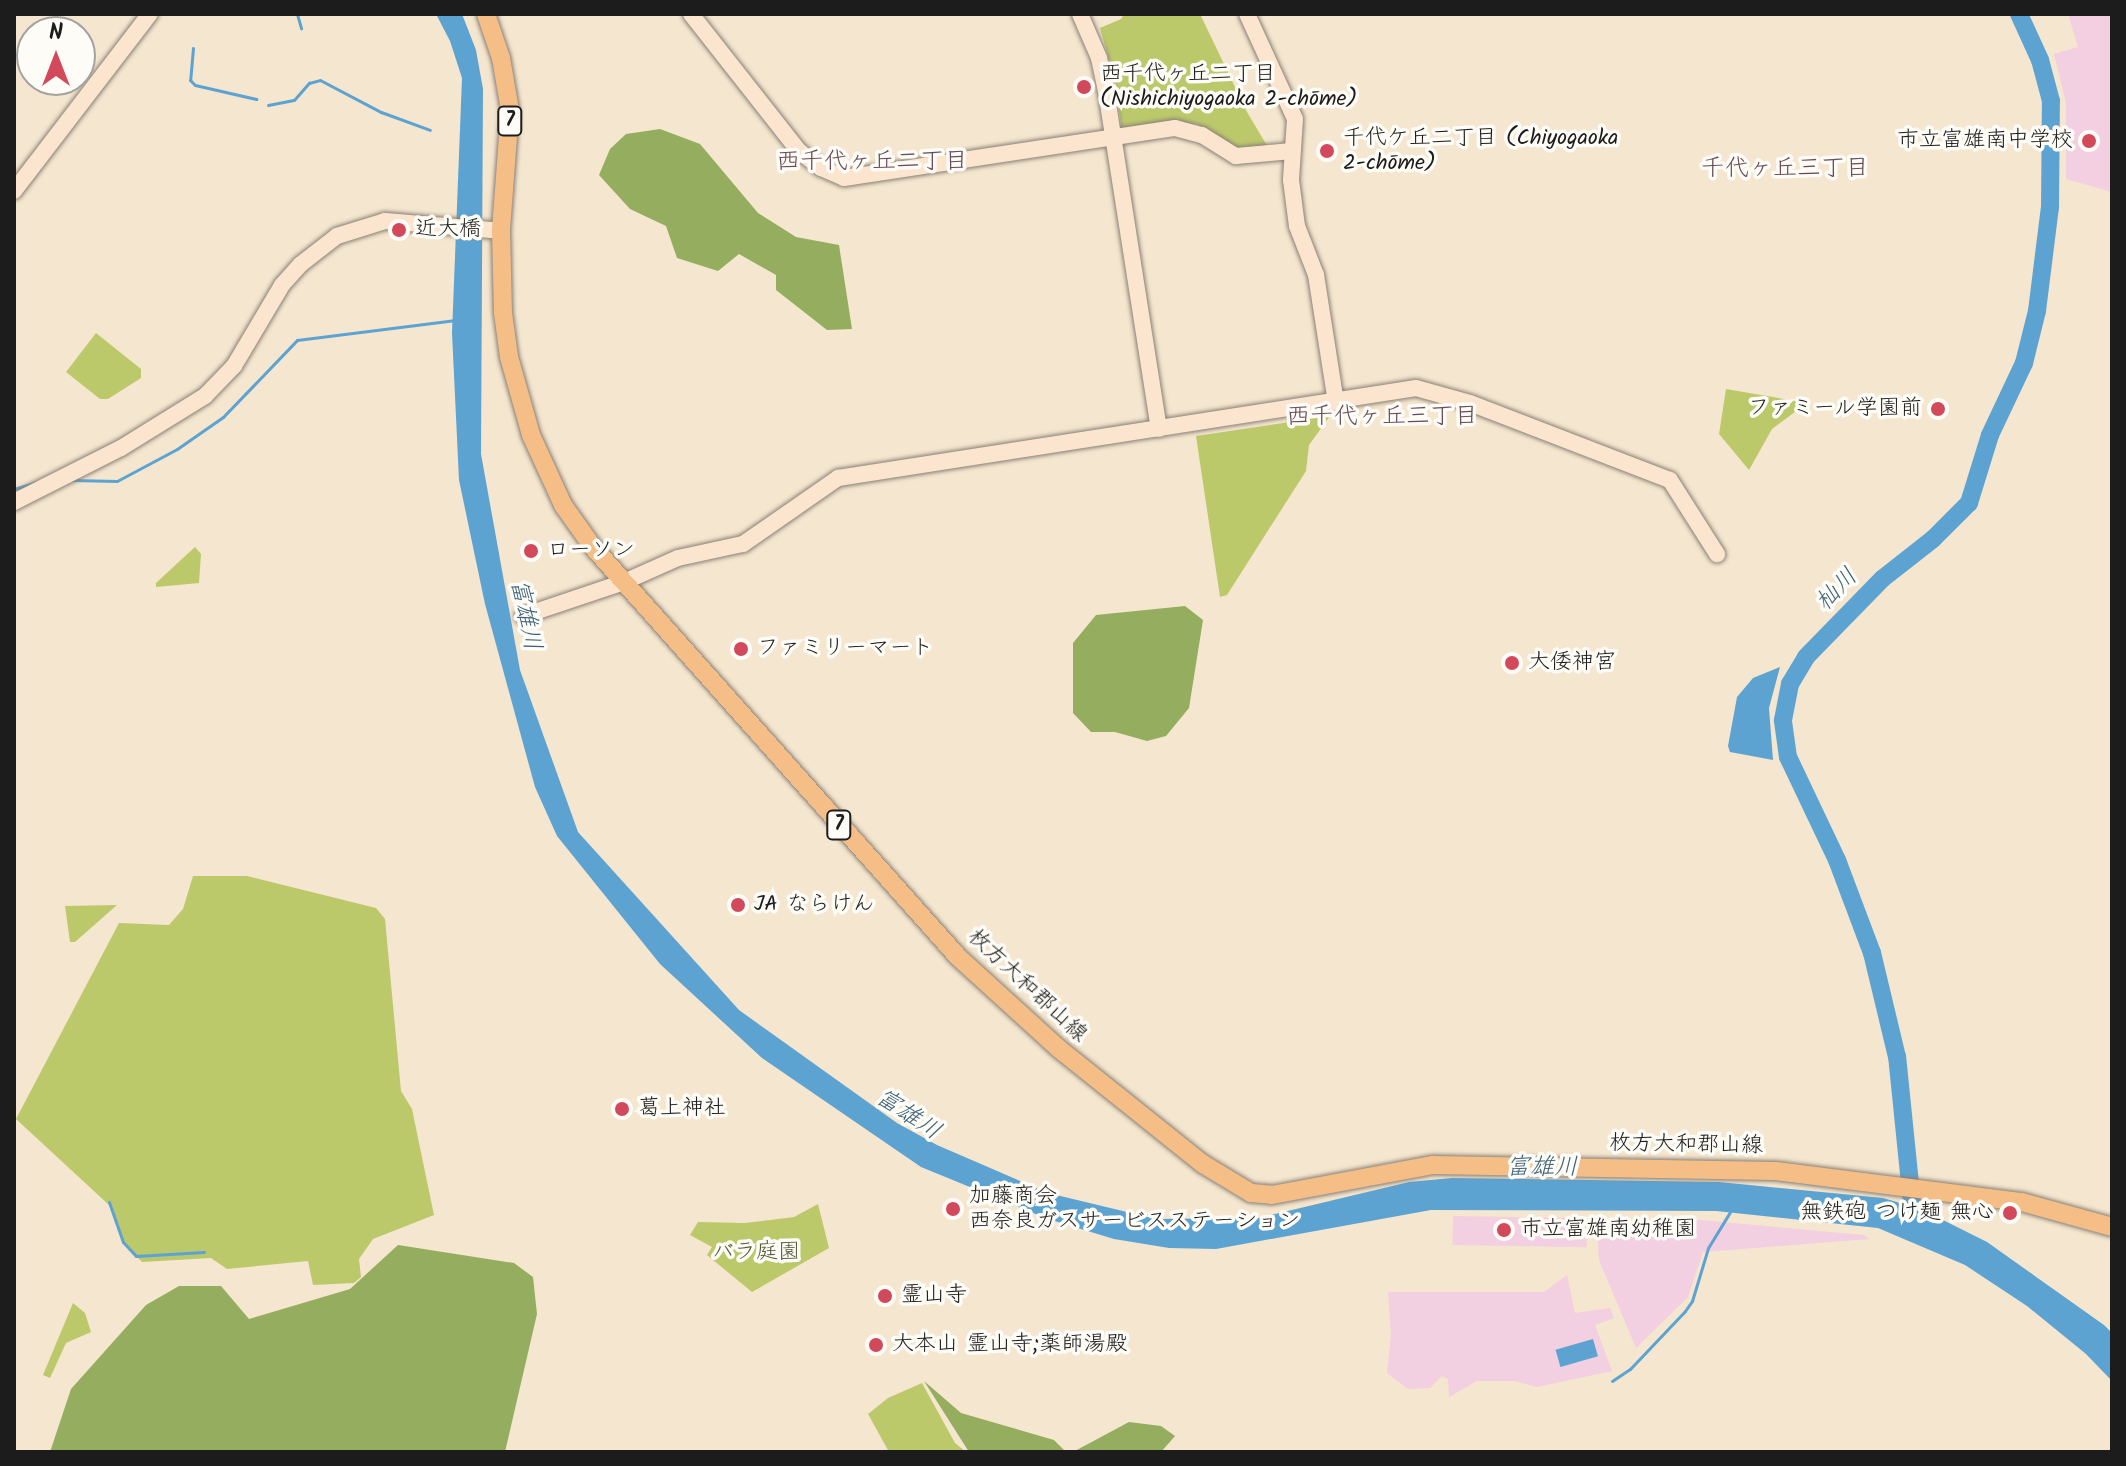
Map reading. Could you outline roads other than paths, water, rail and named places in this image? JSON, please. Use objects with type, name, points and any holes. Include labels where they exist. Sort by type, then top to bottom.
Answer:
[{"type":"main road","name":"枚方大和郡山線","points":[[486,14],[501,58],[510,110],[493,230],[509,357],[531,435],[563,505],[624,582],[821,805],[997,995],[1122,1102],[1203,1164],[1251,1193],[1272,1195],[1403,1169],[1472,1165],[1722,1168],[1898,1186],[2046,1206],[2112,1227]]},
{"type":"street","points":[[14,191],[150,14]]},
{"type":"street","points":[[691,14],[799,151],[821,168],[844,178],[1189,129],[1236,156],[1292,151]]},
{"type":"street","points":[[1080,14],[1099,58],[1159,429]]},
{"type":"street","points":[[1247,14],[1295,119],[1291,180],[1297,226],[1316,275],[1336,402]]},
{"type":"street","points":[[14,502],[121,448],[205,396],[234,366],[282,285],[301,264],[337,236],[385,221],[493,230]]},
{"type":"street","points":[[523,616],[624,582],[678,558],[743,544],[838,478],[1416,388],[1470,403],[1670,480],[1717,554]]},
{"type":"water","points":[[436,14],[462,14],[476,50],[483,89],[481,454],[520,670],[578,832],[739,1010],[897,1123],[937,1145],[1048,1193],[1156,1219],[1259,1218],[1409,1182],[1452,1178],[1719,1182],[1883,1198],[1921,1209],[1987,1242],[2104,1325],[2112,1333],[2112,1381],[2086,1354],[2027,1306],[1965,1265],[1878,1228],[1716,1211],[1431,1210],[1216,1249],[1169,1248],[1114,1239],[1048,1219],[921,1167],[762,1058],[660,964],[557,836],[535,787],[485,604],[459,480],[452,333],[462,78],[450,41]]},
{"type":"water","points":[[1780,667],[1769,708],[1773,760],[1730,752],[1728,746],[1737,697],[1753,678]]},
{"type":"water","points":[[1593,1339],[1598,1356],[1560,1367],[1556,1350]]},
{"type":"waterway","points":[[297,14],[301,28]]},
{"type":"waterway","name":"杣川","points":[[1914,1223],[1897,1057],[1872,953],[1837,860],[1788,757],[1783,720],[1790,684],[1806,657],[1882,579],[1933,539],[1969,503],[1990,435],[2024,363],[2037,311],[2050,207],[2051,101],[2040,60],[2019,14]]},
{"type":"waterway","points":[[193,48],[190,80],[195,85],[256,99]]},
{"type":"waterway","points":[[268,105],[294,100],[309,83],[320,80],[381,112],[430,130]]},
{"type":"waterway","points":[[72,480],[117,481],[177,449],[223,417],[297,340],[456,320]]},
{"type":"waterway","points":[[14,489],[44,480]]},
{"type":"waterway","points":[[109,1202],[123,1242],[136,1256],[204,1252]]},
{"type":"waterway","points":[[1612,1381],[1630,1369],[1692,1301],[1708,1248],[1730,1212]]},
{"type":"place","name":"西千代ヶ丘二丁目 (Nishichiyogaoka 2-chōme)","points":[[1084,87]]},
{"type":"place","name":"市立富雄南中学校","points":[[2089,141]]},
{"type":"place","name":"千代ケ丘二丁目 (Chiyogaoka 2-chōme)","points":[[1327,151]]},
{"type":"place","name":"近大橋","points":[[399,230]]},
{"type":"place","name":"ファミール学園前","points":[[1938,409]]},
{"type":"place","name":"ローソン","points":[[531,551]]},
{"type":"place","name":"ファミリーマート","points":[[741,649]]},
{"type":"place","name":"大倭神宮","points":[[1512,663]]},
{"type":"place","name":"JA ならけん","points":[[738,905]]},
{"type":"place","name":"葛上神社","points":[[622,1109]]},
{"type":"place","name":"加藤商会 西奈良ガスサービスステーション","points":[[953,1209]]},
{"type":"place","name":"無鉄砲 つけ麺 無心","points":[[2010,1213]]},
{"type":"place","name":"市立富雄南幼稚園","points":[[1504,1230]]},
{"type":"place","name":"霊山寺","points":[[885,1296]]},
{"type":"place","name":"大本山 霊山寺;薬師湯殿","points":[[876,1345]]},
{"type":"district","name":"西千代ヶ丘二丁目","points":[[872,162]]},
{"type":"district","name":"千代ヶ丘三丁目","points":[[1785,169]]},
{"type":"district","name":"西千代ヶ丘三丁目","points":[[1382,417]]},
{"type":"water label","name":"富雄川","points":[[525,615]]},
{"type":"water label","name":"富雄川","points":[[908,1115]]},
{"type":"water label","name":"富雄川","points":[[1542,1168]]},
{"type":"park label","name":"バラ庭園","points":[[756,1253]]}]
